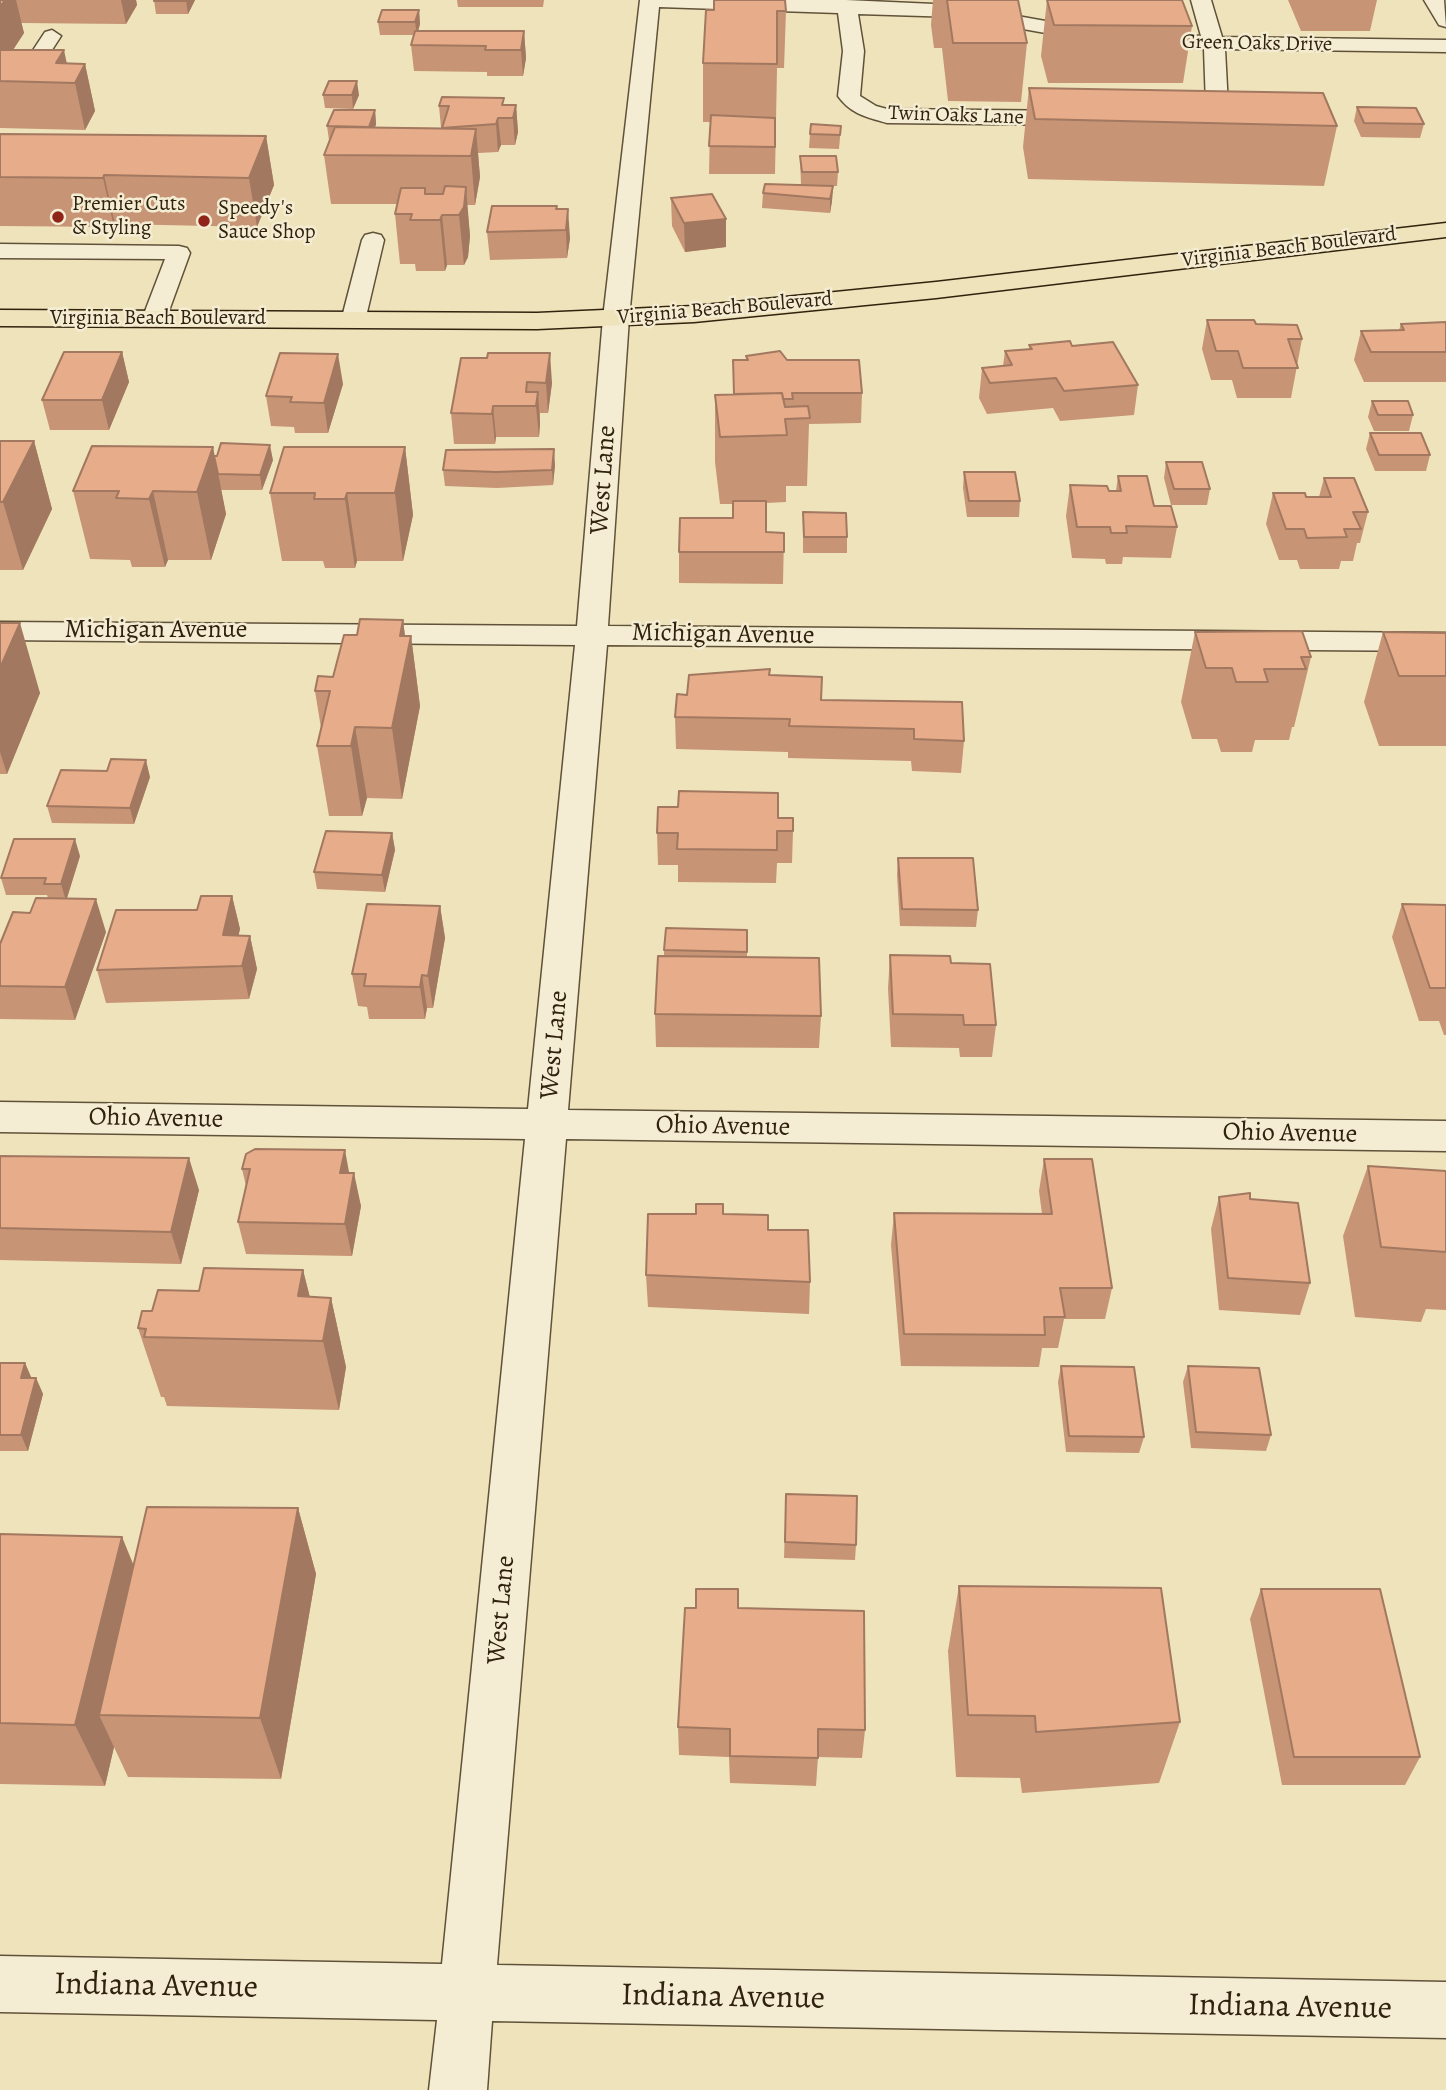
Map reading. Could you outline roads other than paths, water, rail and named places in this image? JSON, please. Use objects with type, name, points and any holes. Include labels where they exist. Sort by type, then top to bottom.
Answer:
[{"type":"main road","name":"Virginia Beach Boulevard","points":[[0,318],[537,321],[616,318],[908,293],[1446,230]]},
{"type":"street","name":"Green Oaks Drive","points":[[650,0],[956,11],[1124,39],[1214,44],[1446,46]]},
{"type":"street","name":"West Lane","points":[[458,2090],[592,634],[616,318],[650,0]]},
{"type":"street","points":[[1162,118],[1203,117],[1214,112],[1217,106],[1214,44],[1201,0]]},
{"type":"street","points":[[1434,0],[1446,21]]},
{"type":"street","name":"Twin Oaks Lane","points":[[846,6],[854,34],[855,64],[849,96],[855,104],[869,111],[904,117],[1094,118]]},
{"type":"street","name":"Michigan Avenue","points":[[0,631],[1446,642]]},
{"type":"street","name":"Ohio Avenue","points":[[0,1117],[1446,1136]]},
{"type":"street","name":"Indiana Avenue","points":[[0,1984],[1446,2010]]},
{"type":"lane","points":[[0,88],[23,80],[52,36]]},
{"type":"lane","points":[[353,321],[373,240]]},
{"type":"lane","points":[[0,251],[179,253],[153,319]]},
{"type":"place","name":"Premier Cuts & Styling","points":[[58,217]]},
{"type":"place","name":"Speedy's Sauce Shop","points":[[204,221]]}]
